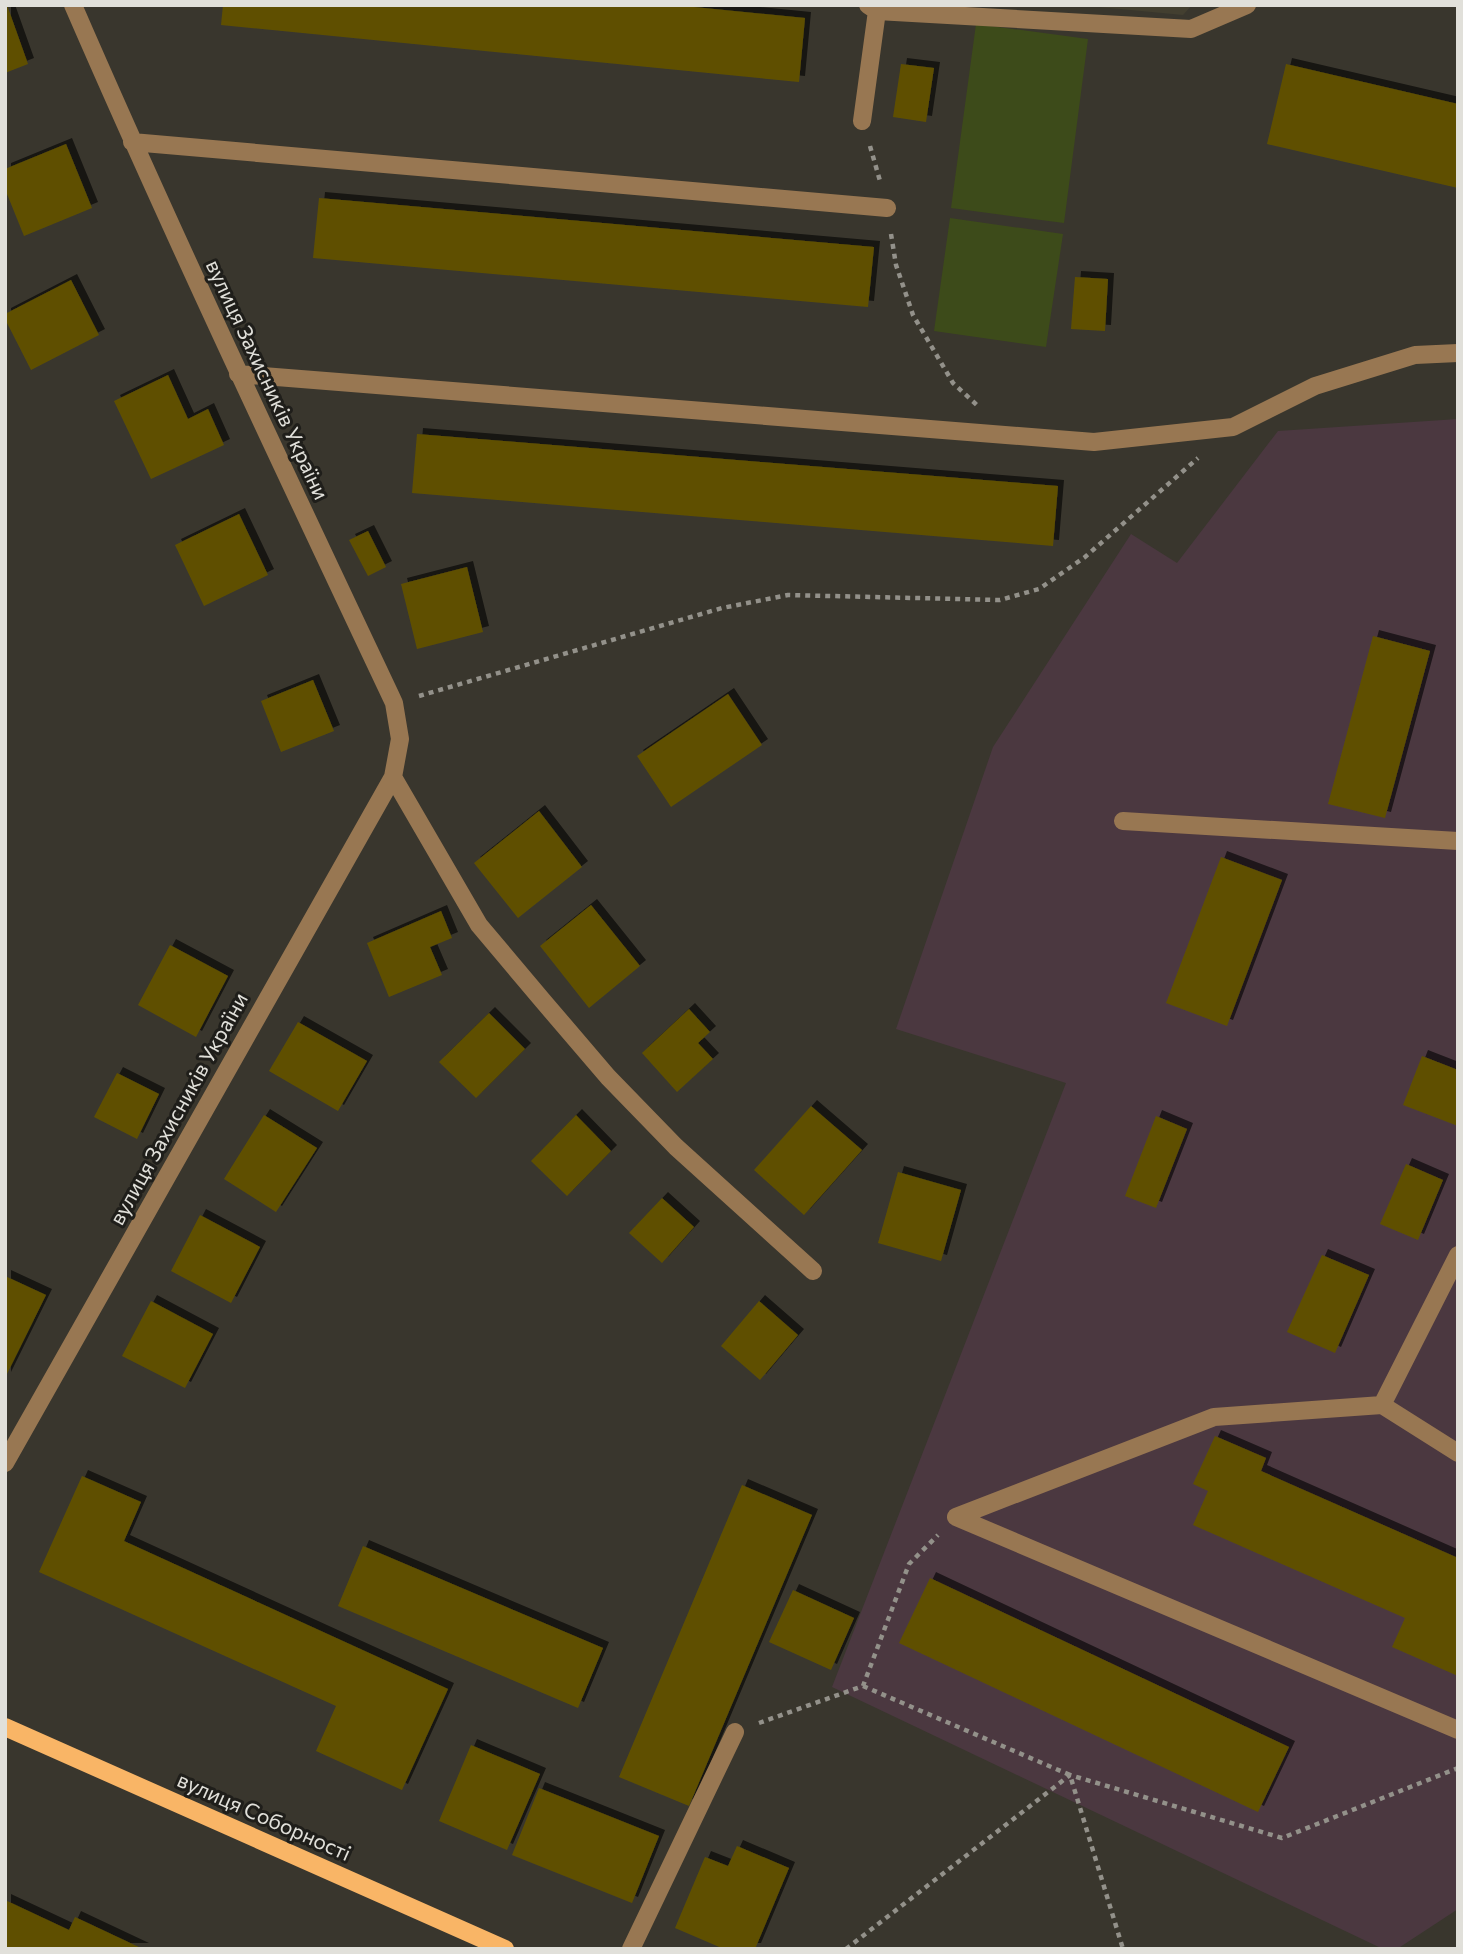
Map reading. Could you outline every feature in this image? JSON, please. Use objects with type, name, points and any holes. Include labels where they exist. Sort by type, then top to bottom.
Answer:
[{"type":"main road","name":"вулиця Соборності","points":[[5,1727],[505,1949]]},
{"type":"street","name":"вулиця Захисників України","points":[[5,1463],[393,777],[400,738],[394,703],[238,374],[73,5]]},
{"type":"street","points":[[862,121],[873,8],[1191,29],[1217,12],[1247,5]]},
{"type":"street","points":[[132,142],[887,208]]},
{"type":"street","points":[[238,374],[1094,442],[1233,427],[1315,386],[1415,355],[1458,353]]},
{"type":"street","points":[[393,777],[479,925],[543,1002],[608,1077],[676,1147],[813,1271]]},
{"type":"street","points":[[1123,821],[1458,841]]},
{"type":"street","points":[[1382,1405],[1458,1255]]},
{"type":"street","points":[[956,1517],[1214,1417],[1382,1405],[1458,1453]]},
{"type":"street","points":[[956,1517],[1458,1730]]},
{"type":"street","points":[[631,1949],[735,1732]]},
{"type":"path","points":[[862,121],[887,208],[896,265],[913,315],[953,383],[1010,436]]},
{"type":"path","points":[[394,703],[722,608],[788,595],[1000,600],[1039,589],[1085,557],[1233,427]]},
{"type":"path","points":[[863,1685],[909,1564],[956,1517]]},
{"type":"path","points":[[735,1732],[863,1685],[1070,1775],[1282,1838],[1458,1768]]},
{"type":"path","points":[[846,1949],[1070,1775]]},
{"type":"path","points":[[1070,1775],[1123,1949]]},
{"type":"shaded area","points":[[1078,5],[1192,5],[1183,15]]},
{"type":"shaded area","points":[[1458,419],[1458,1909],[1397,1949],[1383,1949],[832,1687],[1066,1083],[896,1029],[993,747],[1131,534],[1177,563],[1278,431]]},
{"type":"green space","points":[[976,24],[1088,39],[1064,223],[951,208]]},
{"type":"green space","points":[[950,218],[1063,234],[1046,347],[934,331]]},
{"type":"building","points":[[5,5],[28,64],[5,73]]},
{"type":"building","points":[[223,5],[674,5],[805,18],[799,82],[221,25]]},
{"type":"building","points":[[901,64],[934,68],[926,122],[893,117]]},
{"type":"building","points":[[1286,64],[1458,104],[1458,188],[1267,144]]},
{"type":"building","points":[[66,144],[92,208],[24,236],[5,189],[5,169]]},
{"type":"building","points":[[319,198],[874,247],[868,307],[313,258]]},
{"type":"building","points":[[1075,277],[1108,279],[1105,331],[1071,329]]},
{"type":"building","points":[[71,280],[99,335],[31,370],[5,319],[5,314]]},
{"type":"building","points":[[168,375],[188,419],[208,409],[224,445],[151,479],[114,401]]},
{"type":"building","points":[[417,434],[1058,486],[1053,546],[412,493]]},
{"type":"building","points":[[239,514],[268,575],[204,606],[175,545]]},
{"type":"building","points":[[368,531],[386,567],[368,576],[349,540]]},
{"type":"building","points":[[467,567],[483,632],[417,649],[401,584]]},
{"type":"building","points":[[1373,636],[1430,651],[1385,818],[1328,804]]},
{"type":"building","points":[[313,680],[334,731],[281,752],[261,701]]},
{"type":"building","points":[[728,694],[762,745],[671,807],[637,756]]},
{"type":"building","points":[[539,811],[582,867],[518,918],[474,863]]},
{"type":"building","points":[[1221,857],[1282,880],[1227,1026],[1166,1003]]},
{"type":"building","points":[[591,905],[640,966],[589,1008],[540,946]]},
{"type":"building","points":[[441,911],[452,938],[430,947],[442,975],[389,997],[367,943]]},
{"type":"building","points":[[170,945],[228,976],[196,1037],[138,1005]]},
{"type":"building","points":[[689,1009],[710,1032],[698,1043],[713,1059],[677,1092],[642,1053]]},
{"type":"building","points":[[489,1013],[525,1049],[476,1098],[439,1062]]},
{"type":"building","points":[[298,1022],[367,1061],[338,1111],[269,1071]]},
{"type":"building","points":[[1422,1056],[1458,1070],[1458,1126],[1403,1105]]},
{"type":"building","points":[[117,1073],[159,1094],[137,1139],[94,1117]]},
{"type":"building","points":[[811,1106],[862,1150],[804,1215],[754,1170]]},
{"type":"building","points":[[264,1115],[317,1148],[276,1212],[224,1179]]},
{"type":"building","points":[[576,1115],[611,1151],[567,1196],[531,1161]]},
{"type":"building","points":[[1156,1116],[1187,1129],[1156,1208],[1125,1196]]},
{"type":"building","points":[[1406,1164],[1443,1180],[1418,1240],[1380,1224]]},
{"type":"building","points":[[898,1172],[961,1190],[941,1261],[878,1243]]},
{"type":"building","points":[[662,1198],[694,1227],[662,1263],[629,1233]]},
{"type":"building","points":[[200,1215],[260,1247],[231,1303],[171,1271]]},
{"type":"building","points":[[1322,1255],[1369,1275],[1335,1353],[1287,1332]]},
{"type":"building","points":[[5,1276],[46,1295],[5,1378]]},
{"type":"building","points":[[151,1301],[213,1334],[185,1388],[122,1356]]},
{"type":"building","points":[[759,1301],[798,1335],[760,1380],[721,1346]]},
{"type":"building","points":[[1215,1436],[1266,1458],[1261,1471],[1458,1558],[1458,1676],[1392,1647],[1405,1618],[1193,1525],[1208,1491],[1193,1484]]},
{"type":"building","points":[[82,1476],[141,1502],[124,1541],[448,1689],[402,1790],[316,1751],[336,1706],[39,1572]]},
{"type":"building","points":[[742,1485],[812,1515],[689,1806],[619,1777]]},
{"type":"building","points":[[363,1546],[603,1648],[578,1708],[338,1606]]},
{"type":"building","points":[[930,1578],[1289,1747],[1258,1812],[899,1643]]},
{"type":"building","points":[[793,1590],[854,1618],[831,1670],[769,1642]]},
{"type":"building","points":[[471,1745],[540,1774],[507,1850],[439,1821]]},
{"type":"building","points":[[539,1788],[659,1836],[632,1903],[512,1855]]},
{"type":"building","points":[[737,1846],[789,1868],[755,1949],[724,1949],[675,1928],[705,1857],[728,1866]]},
{"type":"building","points":[[5,1900],[69,1930],[75,1917],[143,1949],[5,1949]]}]
